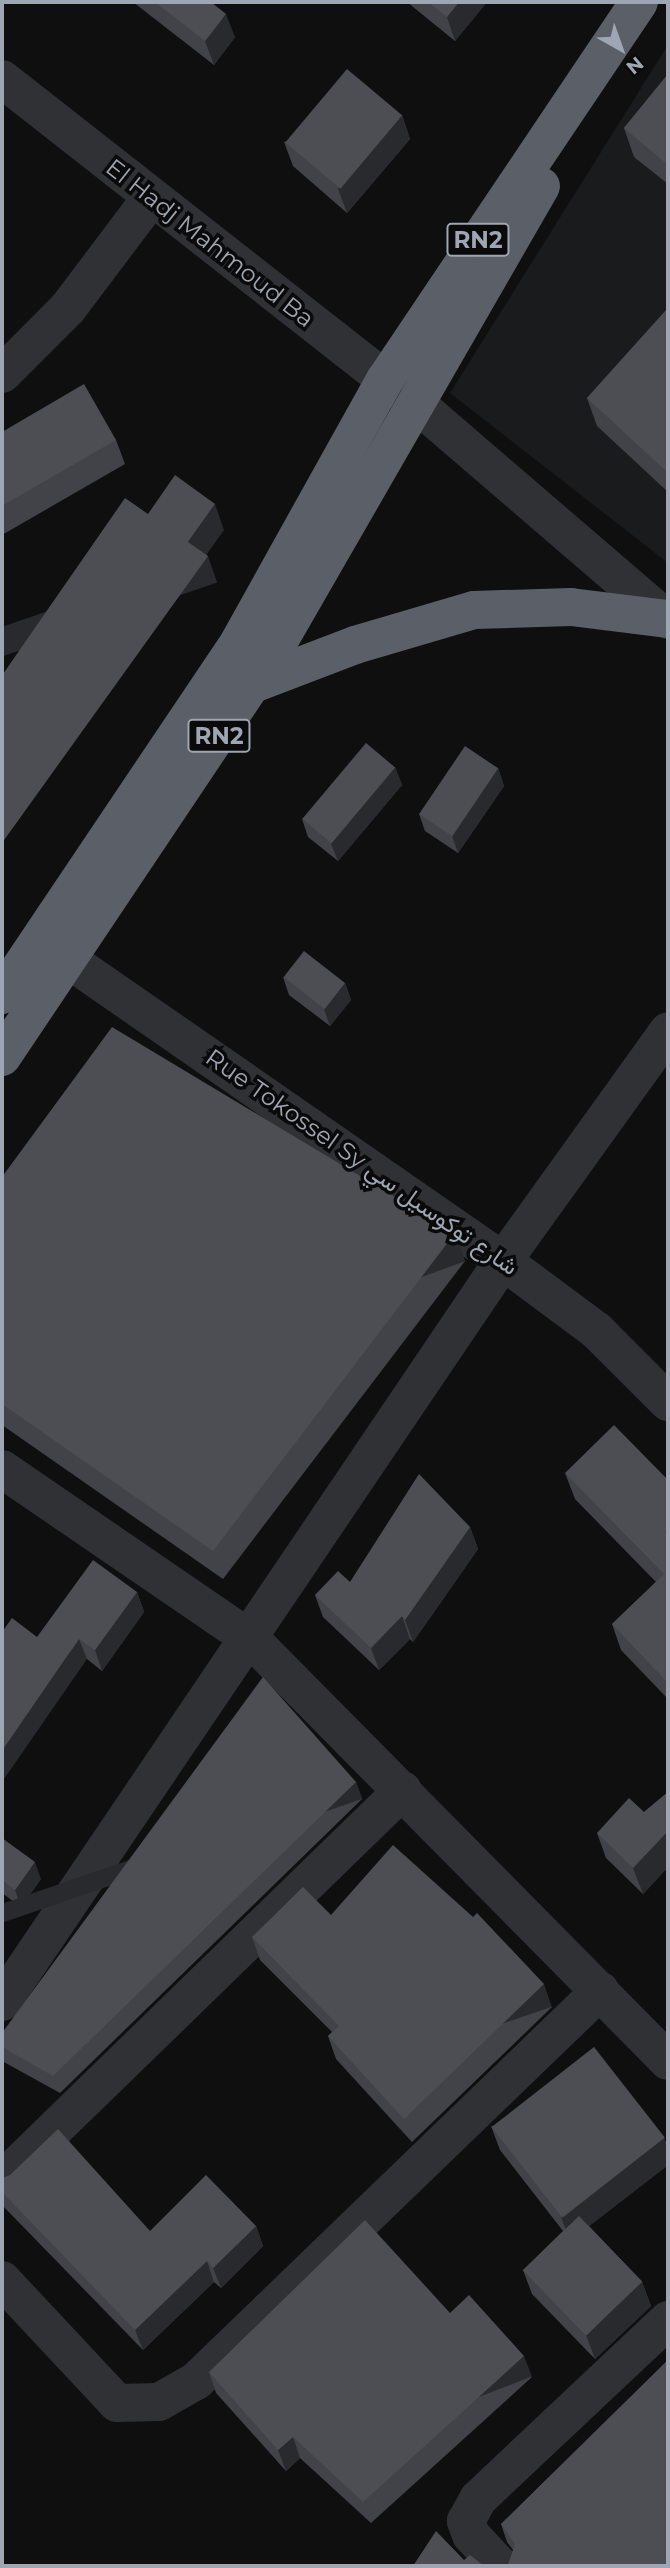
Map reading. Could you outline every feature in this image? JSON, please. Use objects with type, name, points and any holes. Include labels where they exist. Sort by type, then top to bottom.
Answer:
[{"type":"highway","name":"RN2","points":[[234,680],[384,380],[576,103],[639,2]]},
{"type":"highway","name":"RN2","points":[[2,1056],[56,949],[419,406],[536,197],[576,103]]},
{"type":"highway","points":[[234,680],[474,610],[571,607],[668,620]]},
{"type":"highway","name":"RN2","points":[[2,995],[56,949]]},
{"type":"street","name":"El Hadj Mahmoud Ba","points":[[2,79],[419,406],[668,620]]},
{"type":"street","points":[[2,374],[68,308],[151,198]]},
{"type":"street","name":"Rue Tokossel Sy شارع توكوسيل سي","points":[[56,949],[503,1261],[596,1330],[663,1386]]},
{"type":"street","points":[[2,2002],[252,1640],[503,1261],[668,1031]]},
{"type":"street","points":[[2,1469],[252,1640],[668,2061]]},
{"type":"street","points":[[2,2180],[403,1790]]},
{"type":"street","points":[[2,2280],[117,2403],[159,2402],[196,2381],[600,1991]]},
{"type":"street","points":[[500,2566],[466,2521],[478,2499],[668,2320]]},
{"type":"shaded area","points":[[668,45],[668,563],[450,393]]},
{"type":"building","points":[[155,2],[211,2],[226,14],[205,41]]},
{"type":"building","points":[[428,2],[459,2],[447,17]]},
{"type":"building","points":[[347,69],[402,115],[340,189],[285,143]]},
{"type":"building","points":[[668,74],[668,165],[624,128]]},
{"type":"building","points":[[668,308],[668,469],[666,471],[587,398]]},
{"type":"building","points":[[84,384],[116,440],[2,506],[2,432]]},
{"type":"building","points":[[175,475],[215,504],[188,542],[208,556],[2,843],[2,674],[125,498],[148,514]]},
{"type":"building","points":[[366,743],[395,767],[331,843],[302,819]]},
{"type":"building","points":[[465,746],[498,768],[452,836],[419,814]]},
{"type":"building","points":[[304,951],[345,983],[325,1009],[284,977]]},
{"type":"building","points":[[112,1027],[455,1233],[213,1551],[2,1404],[2,1177]]},
{"type":"building","points":[[614,1425],[668,1480],[668,1528],[665,1532],[668,1536],[668,1683],[612,1624],[664,1574],[565,1473]]},
{"type":"building","points":[[419,1474],[470,1527],[405,1620],[402,1616],[371,1648],[315,1595],[338,1571],[350,1582]]},
{"type":"building","points":[[93,1560],[137,1592],[95,1650],[79,1639],[2,1751],[2,1632],[12,1618],[37,1637]]},
{"type":"building","points":[[263,1677],[356,1782],[53,2076],[2,2047],[2,2033]]},
{"type":"building","points":[[668,1792],[668,1831],[633,1868],[597,1833],[629,1798],[644,1812]]},
{"type":"building","points":[[2,1838],[35,1862],[15,1890],[2,1880]]},
{"type":"building","points":[[393,1845],[473,1917],[477,1913],[544,1984],[404,2119],[328,2036],[339,2026],[252,1937],[303,1887],[331,1915]]},
{"type":"building","points":[[594,2047],[665,2138],[562,2218],[492,2127]]},
{"type":"building","points":[[58,2129],[150,2231],[206,2175],[256,2226],[213,2268],[207,2261],[135,2330],[2,2192],[2,2178],[10,2175]]},
{"type":"building","points":[[579,2216],[642,2281],[586,2336],[523,2270]]},
{"type":"building","points":[[365,2220],[450,2313],[469,2295],[524,2356],[363,2502],[293,2437],[278,2450],[209,2372]]},
{"type":"building","points":[[668,2360],[668,2566],[503,2566],[508,2565],[515,2544],[501,2524]]},
{"type":"building","points":[[436,2531],[464,2560],[470,2555],[484,2566],[413,2566]]}]
